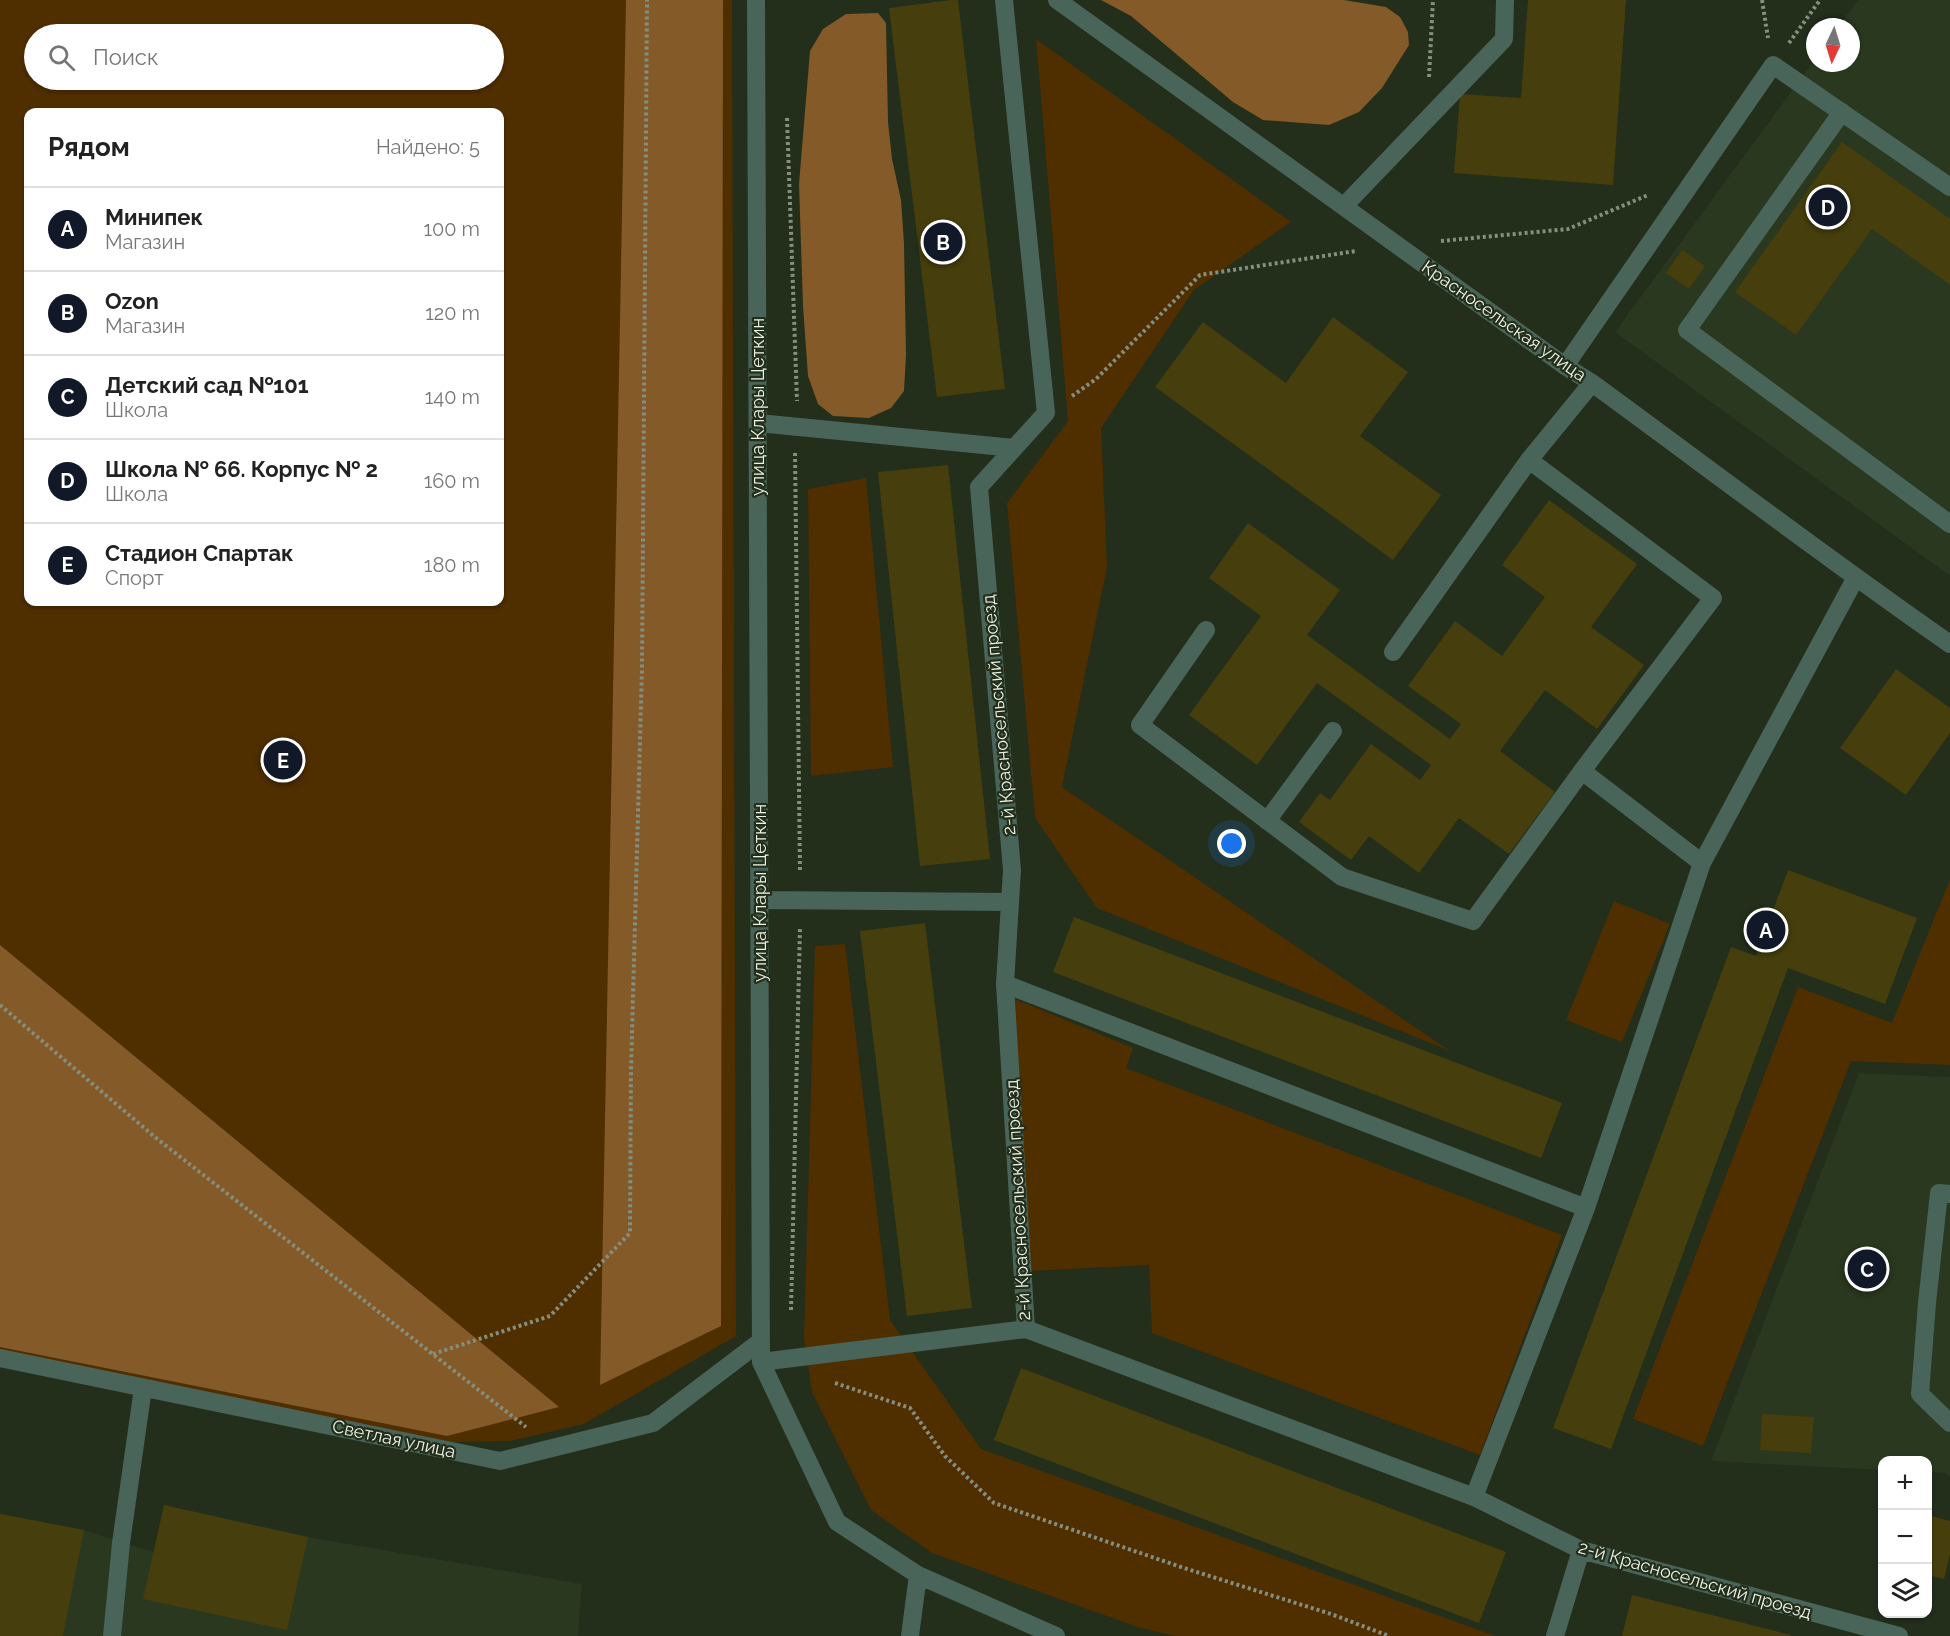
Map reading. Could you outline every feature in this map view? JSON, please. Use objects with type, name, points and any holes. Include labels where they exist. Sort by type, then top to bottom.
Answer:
[{"type":"street","name":"улица Клары Цеткин","points":[[756,0],[761,1362],[837,1522],[918,1575],[1056,1636]]},
{"type":"street","points":[[1004,0],[1046,413]]},
{"type":"street","name":"Красносельская улица","points":[[1057,0],[1565,366],[1592,383],[1800,535],[1856,579],[1950,644]]},
{"type":"street","points":[[1344,206],[1504,39],[1505,0]]},
{"type":"street","points":[[1565,366],[1773,65],[1950,187]]},
{"type":"street","points":[[1842,112],[1687,330],[1950,524]]},
{"type":"street","points":[[1393,652],[1529,460],[1592,383]]},
{"type":"street","name":"2-й Красносельский проезд","points":[[1046,413],[979,488],[1012,870],[1005,984],[1026,1329],[1474,1497],[1581,1550],[1899,1636]]},
{"type":"street","points":[[758,423],[1014,448]]},
{"type":"street","points":[[1206,630],[1140,725],[1342,877],[1473,921],[1582,771],[1713,598],[1529,460]]},
{"type":"street","points":[[1474,1497],[1586,1208],[1702,863],[1856,579]]},
{"type":"street","points":[[1267,821],[1333,731]]},
{"type":"street","points":[[1582,771],[1702,863]]},
{"type":"street","points":[[760,900],[1010,902]]},
{"type":"street","points":[[1005,984],[1586,1208]]},
{"type":"street","points":[[1950,1194],[1939,1193],[1920,1394],[1950,1423]]},
{"type":"street","points":[[761,1362],[1026,1329]]},
{"type":"street","name":"Светлая улица","points":[[0,1358],[500,1461],[653,1423],[761,1341]]},
{"type":"street","points":[[112,1636],[121,1543],[143,1388]]},
{"type":"street","points":[[1555,1636],[1581,1550]]},
{"type":"street","points":[[910,1636],[918,1575]]},
{"type":"path","points":[[433,1354],[550,1316],[630,1233],[631,1070],[642,667],[647,0]]},
{"type":"path","points":[[1427,119],[1433,0]]},
{"type":"path","points":[[1762,0],[1773,65]]},
{"type":"path","points":[[1773,65],[1821,0]]},
{"type":"path","points":[[787,108],[797,394],[795,427],[801,900],[791,1312]]},
{"type":"path","points":[[1046,413],[1096,379],[1200,275],[1396,245],[1568,229],[1655,192]]},
{"type":"path","points":[[0,1005],[156,1137],[552,1448]]},
{"type":"path","points":[[831,1381],[910,1408],[945,1456],[994,1503],[1184,1568],[1331,1614],[1389,1636]]},
{"type":"shaded area","points":[[0,0],[732,0],[736,1336],[584,1424],[510,1441],[448,1442],[0,1356]]},
{"type":"shaded area","points":[[626,0],[723,0],[721,1326],[600,1385]]},
{"type":"shaded area","points":[[1101,0],[1344,0],[1386,7],[1400,17],[1408,32],[1409,45],[1382,88],[1359,112],[1329,125],[1263,120],[1233,102],[1131,16]]},
{"type":"shaded area","points":[[1858,0],[1950,0],[1950,576],[1615,332],[1806,71],[1860,72],[1860,18],[1845,18]]},
{"type":"shaded area","points":[[878,13],[886,23],[888,122],[892,159],[901,200],[904,243],[906,355],[904,391],[891,408],[869,418],[833,416],[818,404],[808,376],[803,306],[799,184],[810,51],[823,29],[846,14]]},
{"type":"shaded area","points":[[1036,39],[1291,222],[1194,290],[1101,428],[1107,567],[1062,787],[1450,1051],[1097,908],[1035,818],[1007,503],[1068,421]]},
{"type":"shaded area","points":[[866,478],[893,767],[811,776],[808,489]]},
{"type":"shaded area","points":[[1950,879],[1950,1065],[1851,1061],[1703,1446],[1633,1419],[1798,987],[1892,1023]]},
{"type":"shaded area","points":[[1614,901],[1670,924],[1622,1042],[1566,1020]]},
{"type":"shaded area","points":[[845,944],[890,1320],[981,1449],[1495,1636],[1175,1636],[1137,1627],[932,1553],[871,1510],[812,1392],[804,1339],[815,946]]},
{"type":"shaded area","points":[[0,945],[559,1407],[447,1436],[0,1347]]},
{"type":"shaded area","points":[[1015,999],[1133,1048],[1126,1068],[1562,1235],[1480,1455],[1152,1333],[1149,1265],[1029,1271]]},
{"type":"shaded area","points":[[1859,1073],[1950,1077],[1950,1477],[1944,1473],[1932,1472],[1932,1456],[1878,1456],[1878,1470],[1711,1461]]},
{"type":"shaded area","points":[[0,1514],[84,1530],[154,1552],[308,1537],[582,1584],[578,1636],[0,1636]]},
{"type":"building","points":[[958,0],[1005,389],[937,397],[889,8]]},
{"type":"building","points":[[1528,0],[1626,0],[1613,185],[1454,173],[1460,94],[1521,98]]},
{"type":"building","points":[[1842,142],[1950,219],[1950,285],[1872,229],[1796,335],[1735,292]]},
{"type":"building","points":[[1682,250],[1705,266],[1689,289],[1666,273]]},
{"type":"building","points":[[1333,317],[1408,372],[1360,436],[1441,495],[1393,560],[1155,387],[1203,322],[1286,383]]},
{"type":"building","points":[[948,465],[990,859],[920,866],[878,472]]},
{"type":"building","points":[[1549,500],[1637,564],[1591,627],[1644,665],[1597,729],[1545,690],[1500,751],[1555,792],[1509,854],[1459,818],[1419,873],[1369,836],[1351,860],[1299,822],[1320,793],[1330,800],[1371,744],[1420,780],[1431,765],[1317,683],[1257,765],[1189,715],[1261,616],[1209,578],[1248,523],[1340,590],[1307,635],[1450,739],[1461,724],[1408,686],[1455,621],[1502,656],[1545,597],[1502,565]]},
{"type":"building","points":[[1896,669],[1950,708],[1950,733],[1906,795],[1840,748]]},
{"type":"building","points":[[1788,870],[1917,918],[1885,1004],[1788,968],[1611,1449],[1553,1428],[1731,947],[1756,956]]},
{"type":"building","points":[[1074,917],[1562,1103],[1541,1158],[1053,972]]},
{"type":"building","points":[[925,923],[972,1308],[907,1316],[860,931]]},
{"type":"building","points":[[1021,1368],[1506,1552],[1479,1623],[994,1440]]},
{"type":"building","points":[[1762,1414],[1814,1417],[1811,1453],[1760,1450]]},
{"type":"building","points":[[164,1505],[308,1537],[287,1630],[143,1599]]},
{"type":"building","points":[[0,1514],[84,1530],[63,1636],[0,1636]]},
{"type":"building","points":[[1932,1516],[1950,1521],[1950,1554],[1944,1579],[1932,1576]]},
{"type":"building","points":[[1632,1595],[1791,1635],[1791,1636],[1622,1636]]},
{"type":"place","name":"Школа № 66. Корпус № 2","points":[[1828,207]]},
{"type":"place","name":"Ozon","points":[[943,242]]},
{"type":"place","name":"Стадион Спартак","points":[[283,760]]},
{"type":"place","name":"Минипек","points":[[1766,930]]},
{"type":"place","name":"Детский сад №101","points":[[1867,1269]]}]
